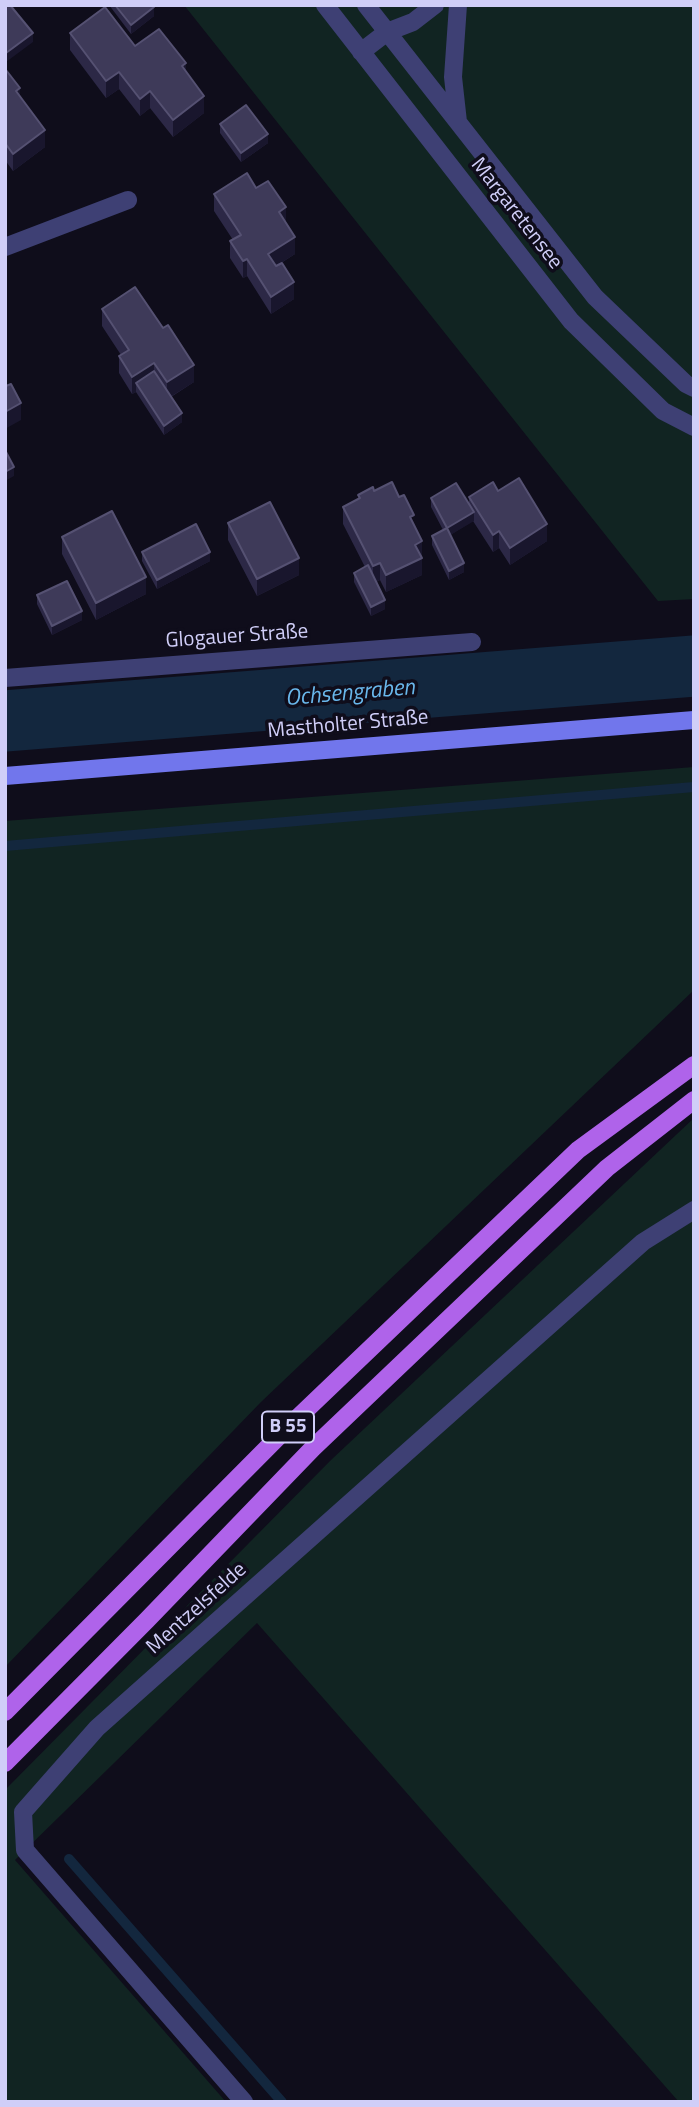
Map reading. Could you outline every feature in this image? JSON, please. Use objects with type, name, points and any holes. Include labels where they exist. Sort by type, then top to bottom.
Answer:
[{"type":"main road","name":"B 55","points":[[5,1712],[287,1428],[578,1150],[694,1065]]},
{"type":"main road","name":"B 55","points":[[5,1763],[323,1439],[607,1168],[694,1100]]},
{"type":"street","name":"Margaretensee","points":[[325,5],[571,321],[663,411],[694,428]]},
{"type":"street","name":"Margaretensee","points":[[366,5],[595,297],[686,384],[694,388]]},
{"type":"street","points":[[361,52],[387,32],[413,22],[435,5]]},
{"type":"street","points":[[458,5],[453,78],[458,122]]},
{"type":"street","points":[[5,247],[128,200]]},
{"type":"street","name":"Glogauer Straße","points":[[5,678],[472,642]]},
{"type":"street","name":"Mastholter Straße","points":[[5,776],[694,720]]},
{"type":"street","name":"Mentzelsfelde","points":[[244,2102],[25,1850],[23,1812],[97,1728],[643,1242],[694,1210]]},
{"type":"green space","points":[[184,5],[694,5],[694,599],[658,601]]},
{"type":"green space","points":[[694,767],[694,990],[261,1402],[5,1667],[5,821]]},
{"type":"green space","points":[[694,1118],[694,2102],[679,2102],[257,1623],[15,1860],[226,2102],[5,2102],[5,1790],[330,1461]]},
{"type":"building","points":[[5,5],[10,5],[33,33],[6,53],[5,51]]},
{"type":"building","points":[[115,5],[152,5],[154,7],[131,25]]},
{"type":"building","points":[[105,7],[135,46],[159,29],[186,63],[182,66],[204,96],[173,120],[150,91],[140,99],[119,72],[106,81],[70,33]]},
{"type":"building","points":[[5,70],[20,88],[16,91],[45,130],[13,154],[5,143]]},
{"type":"building","points":[[246,105],[268,134],[241,153],[220,124]]},
{"type":"building","points":[[247,173],[256,188],[268,181],[286,207],[279,212],[295,237],[268,254],[276,266],[282,263],[294,282],[271,297],[247,259],[243,261],[230,241],[241,235],[214,194]]},
{"type":"building","points":[[135,287],[163,328],[168,325],[194,365],[167,382],[154,363],[132,377],[119,356],[129,350],[102,309]]},
{"type":"building","points":[[154,371],[182,413],[164,426],[136,383]]},
{"type":"building","points":[[11,384],[21,403],[5,412],[5,385]]},
{"type":"building","points":[[5,450],[14,467],[5,472]]},
{"type":"building","points":[[519,478],[547,524],[510,548],[499,531],[493,535],[469,497],[493,482],[498,491]]},
{"type":"building","points":[[392,482],[399,497],[404,495],[414,515],[410,517],[422,541],[415,545],[422,558],[386,575],[380,563],[373,566],[343,507],[373,487],[374,491]]},
{"type":"building","points":[[456,483],[474,512],[447,528],[431,498]]},
{"type":"building","points":[[270,502],[299,558],[257,579],[228,523]]},
{"type":"building","points":[[112,511],[146,577],[96,603],[62,537]]},
{"type":"building","points":[[196,524],[210,552],[157,580],[142,552]]},
{"type":"building","points":[[447,528],[464,563],[449,571],[432,536]]},
{"type":"building","points":[[368,565],[385,600],[371,607],[354,573]]},
{"type":"building","points":[[67,581],[82,611],[52,626],[37,595]]},
{"type":"waterway","name":"Ochsengraben","points":[[5,721],[694,666]]},
{"type":"waterway","points":[[5,846],[694,787]]},
{"type":"waterway","points":[[69,1859],[282,2102]]}]
